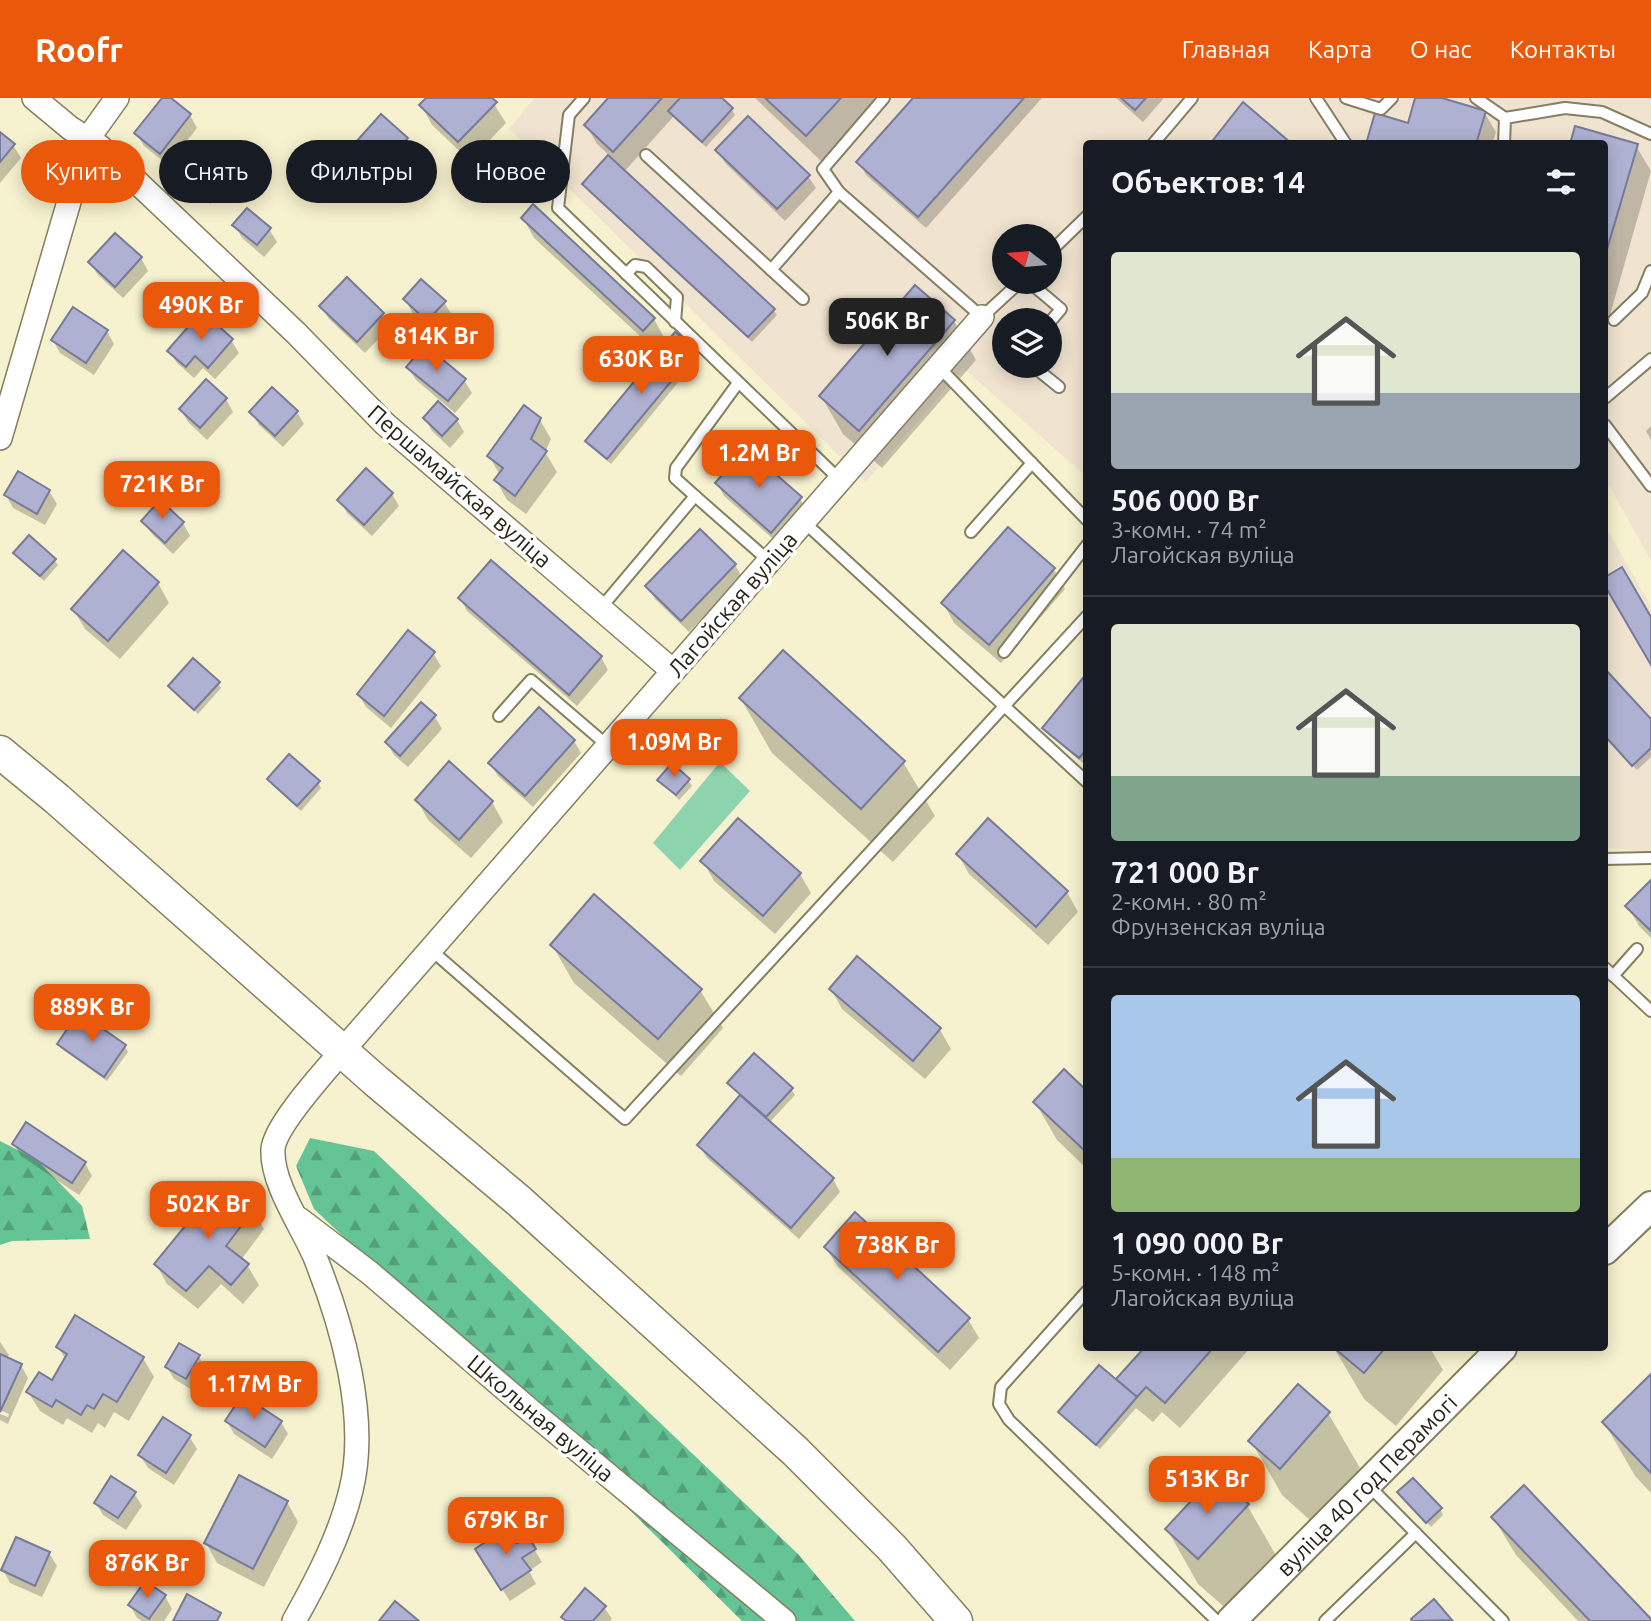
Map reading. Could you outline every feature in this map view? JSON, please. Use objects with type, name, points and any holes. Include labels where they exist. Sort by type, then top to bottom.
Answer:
[{"type":"main road","points":[[0,752],[57,799],[376,1081],[519,1201],[795,1451],[892,1548],[956,1621]]},
{"type":"street","name":"Першамайская вуліца","points":[[34,98],[100,147],[296,333],[385,424],[673,671]]},
{"type":"street","points":[[0,438],[87,139],[117,98]]},
{"type":"street","name":"Лагойская вуліца","points":[[342,1049],[982,317]]},
{"type":"street","name":"Школьная вуліца","points":[[294,1621],[338,1533],[352,1488],[356,1444],[353,1393],[334,1307],[314,1255],[281,1184],[273,1150],[275,1139],[291,1114],[342,1049]]},
{"type":"street","points":[[1608,1247],[1651,1206]]},
{"type":"street","name":"Школьная вуліца","points":[[296,1217],[370,1273],[784,1621]]},
{"type":"street","name":"вуліца 40 год Перамогі","points":[[1231,1621],[1494,1351]]},
{"type":"lane","points":[[584,98],[569,115],[558,208],[840,480]]},
{"type":"lane","points":[[884,98],[823,169],[839,192],[982,317],[1007,294]]},
{"type":"lane","points":[[1156,140],[1192,98]]},
{"type":"lane","points":[[1316,98],[1343,140]]},
{"type":"lane","points":[[1346,98],[1381,109],[1392,98]]},
{"type":"lane","points":[[1476,98],[1506,118],[1565,108],[1602,112],[1651,134]]},
{"type":"lane","points":[[1504,140],[1506,118]]},
{"type":"lane","points":[[646,155],[803,299]]},
{"type":"lane","points":[[771,270],[839,192]]},
{"type":"lane","points":[[1062,240],[1083,220]]},
{"type":"lane","points":[[626,274],[635,265],[646,267],[677,298],[675,321]]},
{"type":"lane","points":[[1614,320],[1642,293],[1651,271]]},
{"type":"lane","points":[[1043,294],[1060,308]]},
{"type":"lane","points":[[1608,395],[1651,359]]},
{"type":"lane","points":[[939,367],[1083,516]]},
{"type":"lane","points":[[1048,378],[1059,387]]},
{"type":"lane","points":[[738,383],[676,468],[675,478],[769,561]]},
{"type":"lane","points":[[1608,429],[1651,486]]},
{"type":"lane","points":[[971,533],[1032,463]]},
{"type":"lane","points":[[600,609],[695,496]]},
{"type":"lane","points":[[804,523],[1083,778]]},
{"type":"lane","points":[[1004,652],[1083,550]]},
{"type":"lane","points":[[430,949],[625,1119],[1083,620]]},
{"type":"lane","points":[[499,716],[531,680],[608,746]]},
{"type":"lane","points":[[1608,859],[1651,858]]},
{"type":"lane","points":[[1637,949],[1609,972],[1651,1011]]},
{"type":"lane","points":[[1083,1295],[1001,1387],[999,1404],[1009,1420],[1217,1621]]},
{"type":"lane","points":[[1366,1484],[1503,1621]]},
{"type":"lane","points":[[1325,1621],[1416,1534]]},
{"type":"shaded area","points":[[534,98],[1651,98],[1651,561],[1608,483],[1608,140],[1083,140],[1083,473],[963,368],[866,482],[570,189],[570,140],[520,140],[509,129]]},
{"type":"shaded area","points":[[1608,531],[1651,606],[1651,853],[1608,847]]},
{"type":"green space","points":[[720,762],[750,791],[680,870],[653,843]]},
{"type":"green space","points":[[310,1138],[374,1151],[798,1554],[855,1621],[742,1621],[564,1445],[314,1209],[296,1166]]},
{"type":"green space","points":[[0,1141],[36,1159],[82,1206],[90,1239],[12,1241],[0,1245]]},
{"type":"building","points":[[162,98],[171,98],[191,114],[171,140],[159,140],[159,153],[134,133]]},
{"type":"building","points":[[426,98],[492,98],[497,102],[460,140],[456,140],[419,105]]},
{"type":"building","points":[[608,98],[662,98],[613,152],[584,125]]},
{"type":"building","points":[[680,98],[722,98],[733,108],[702,142],[668,111]]},
{"type":"building","points":[[765,98],[841,98],[806,136]]},
{"type":"building","points":[[913,98],[1024,98],[918,217],[856,162]]},
{"type":"building","points":[[1121,98],[1146,98],[1135,110]]},
{"type":"building","points":[[1415,98],[1442,98],[1486,111],[1477,140],[1367,140],[1375,113],[1408,123]]},
{"type":"building","points":[[1243,102],[1287,140],[1213,140]]},
{"type":"building","points":[[381,114],[408,138],[406,140],[358,140]]},
{"type":"building","points":[[748,116],[810,175],[777,209],[715,150]]},
{"type":"building","points":[[1575,126],[1638,144],[1608,246],[1608,140],[1571,140]]},
{"type":"building","points":[[0,132],[15,144],[0,162]]},
{"type":"building","points":[[608,155],[775,309],[748,337],[582,184]]},
{"type":"building","points":[[533,204],[655,318],[643,331],[521,218]]},
{"type":"building","points":[[247,208],[271,228],[257,245],[232,225]]},
{"type":"building","points":[[115,233],[142,257],[115,287],[88,262]]},
{"type":"building","points":[[347,277],[384,313],[357,342],[319,306]]},
{"type":"building","points":[[421,279],[446,301],[427,321],[403,299]]},
{"type":"building","points":[[915,285],[955,320],[859,431],[819,396]]},
{"type":"building","points":[[73,307],[108,330],[86,363],[51,340]]},
{"type":"building","points":[[202,311],[233,339],[208,368],[195,356],[186,367],[167,351]]},
{"type":"building","points":[[675,332],[697,350],[607,459],[585,441]]},
{"type":"building","points":[[425,345],[466,379],[448,401],[406,367]]},
{"type":"building","points":[[206,379],[227,398],[200,428],[179,409]]},
{"type":"building","points":[[272,387],[298,411],[275,436],[249,412]]},
{"type":"building","points":[[438,401],[458,419],[442,436],[423,418]]},
{"type":"building","points":[[524,405],[541,418],[531,439],[547,451],[515,496],[494,480],[503,468],[487,456]]},
{"type":"building","points":[[746,448],[802,497],[771,533],[715,483]]},
{"type":"building","points":[[366,468],[393,493],[364,525],[337,500]]},
{"type":"building","points":[[18,471],[50,490],[37,514],[4,495]]},
{"type":"building","points":[[160,500],[184,522],[165,543],[141,521]]},
{"type":"building","points":[[1008,527],[1055,568],[989,645],[941,603]]},
{"type":"building","points":[[700,529],[736,564],[681,621],[645,586]]},
{"type":"building","points":[[29,535],[56,559],[40,576],[13,553]]},
{"type":"building","points":[[123,550],[159,582],[108,641],[71,609]]},
{"type":"building","points":[[491,560],[602,656],[569,695],[458,598]]},
{"type":"building","points":[[1622,567],[1651,617],[1651,665],[1608,591],[1608,575]]},
{"type":"building","points":[[408,630],[435,652],[384,716],[357,694]]},
{"type":"building","points":[[783,650],[905,761],[861,809],[739,698]]},
{"type":"building","points":[[193,658],[220,682],[194,710],[168,686]]},
{"type":"building","points":[[1608,672],[1651,719],[1651,748],[1632,766],[1608,739]]},
{"type":"building","points":[[1083,678],[1083,754],[1079,758],[1042,728]]},
{"type":"building","points":[[421,702],[436,715],[400,756],[385,742]]},
{"type":"building","points":[[539,707],[575,740],[525,796],[488,763]]},
{"type":"building","points":[[289,754],[320,781],[297,806],[267,779]]},
{"type":"building","points":[[449,761],[493,801],[459,840],[415,800]]},
{"type":"building","points":[[672,763],[690,779],[676,795],[657,780]]},
{"type":"building","points":[[738,818],[801,873],[763,916],[700,861]]},
{"type":"building","points":[[988,818],[1068,891],[1036,927],[956,854]]},
{"type":"building","points":[[1651,880],[1651,931],[1625,906]]},
{"type":"building","points":[[594,894],[702,989],[658,1039],[550,945]]},
{"type":"building","points":[[857,956],[941,1028],[913,1061],[829,989]]},
{"type":"building","points":[[79,1012],[126,1045],[104,1077],[57,1044]]},
{"type":"building","points":[[754,1053],[793,1088],[766,1117],[727,1083]]},
{"type":"building","points":[[1064,1069],[1083,1087],[1083,1149],[1033,1102]]},
{"type":"building","points":[[740,1095],[834,1178],[791,1228],[697,1145]]},
{"type":"building","points":[[26,1122],[86,1162],[72,1183],[12,1144]]},
{"type":"building","points":[[221,1182],[254,1209],[226,1246],[249,1264],[231,1285],[209,1266],[186,1291],[154,1264]]},
{"type":"building","points":[[855,1212],[970,1318],[938,1352],[824,1247]]},
{"type":"building","points":[[75,1315],[144,1357],[117,1402],[103,1394],[94,1409],[87,1405],[81,1415],[56,1400],[52,1407],[26,1392],[39,1372],[52,1380],[67,1354],[56,1347]]},
{"type":"building","points":[[179,1343],[200,1355],[186,1379],[165,1367]]},
{"type":"building","points":[[1141,1351],[1210,1351],[1165,1403],[1146,1387],[1137,1397],[1116,1379]]},
{"type":"building","points":[[1338,1351],[1382,1351],[1364,1373]]},
{"type":"building","points":[[0,1354],[22,1364],[0,1412]]},
{"type":"building","points":[[1099,1365],[1137,1397],[1096,1445],[1058,1412]]},
{"type":"building","points":[[1651,1374],[1651,1473],[1602,1422]]},
{"type":"building","points":[[1298,1384],[1330,1412],[1280,1469],[1248,1441]]},
{"type":"building","points":[[242,1395],[282,1421],[265,1447],[225,1421]]},
{"type":"building","points":[[163,1417],[191,1435],[166,1473],[138,1455]]},
{"type":"building","points":[[1216,1474],[1249,1504],[1198,1559],[1165,1529]]},
{"type":"building","points":[[239,1475],[288,1501],[253,1569],[204,1543]]},
{"type":"building","points":[[111,1476],[136,1492],[118,1518],[94,1503]]},
{"type":"building","points":[[1413,1478],[1442,1508],[1426,1523],[1397,1492]]},
{"type":"building","points":[[1524,1485],[1651,1621],[1590,1621],[1491,1517]]},
{"type":"building","points":[[507,1527],[517,1543],[528,1536],[536,1549],[522,1558],[531,1570],[501,1590],[475,1549]]},
{"type":"building","points":[[16,1537],[50,1552],[35,1586],[1,1570]]},
{"type":"building","points":[[145,1581],[166,1595],[149,1619],[128,1605]]},
{"type":"building","points":[[585,1588],[606,1606],[593,1621],[566,1621],[561,1617]]},
{"type":"building","points":[[187,1594],[221,1613],[217,1621],[173,1621]]},
{"type":"building","points":[[1434,1599],[1452,1620],[1412,1621],[1411,1619]]},
{"type":"building","points":[[395,1601],[419,1621],[379,1621]]}]
